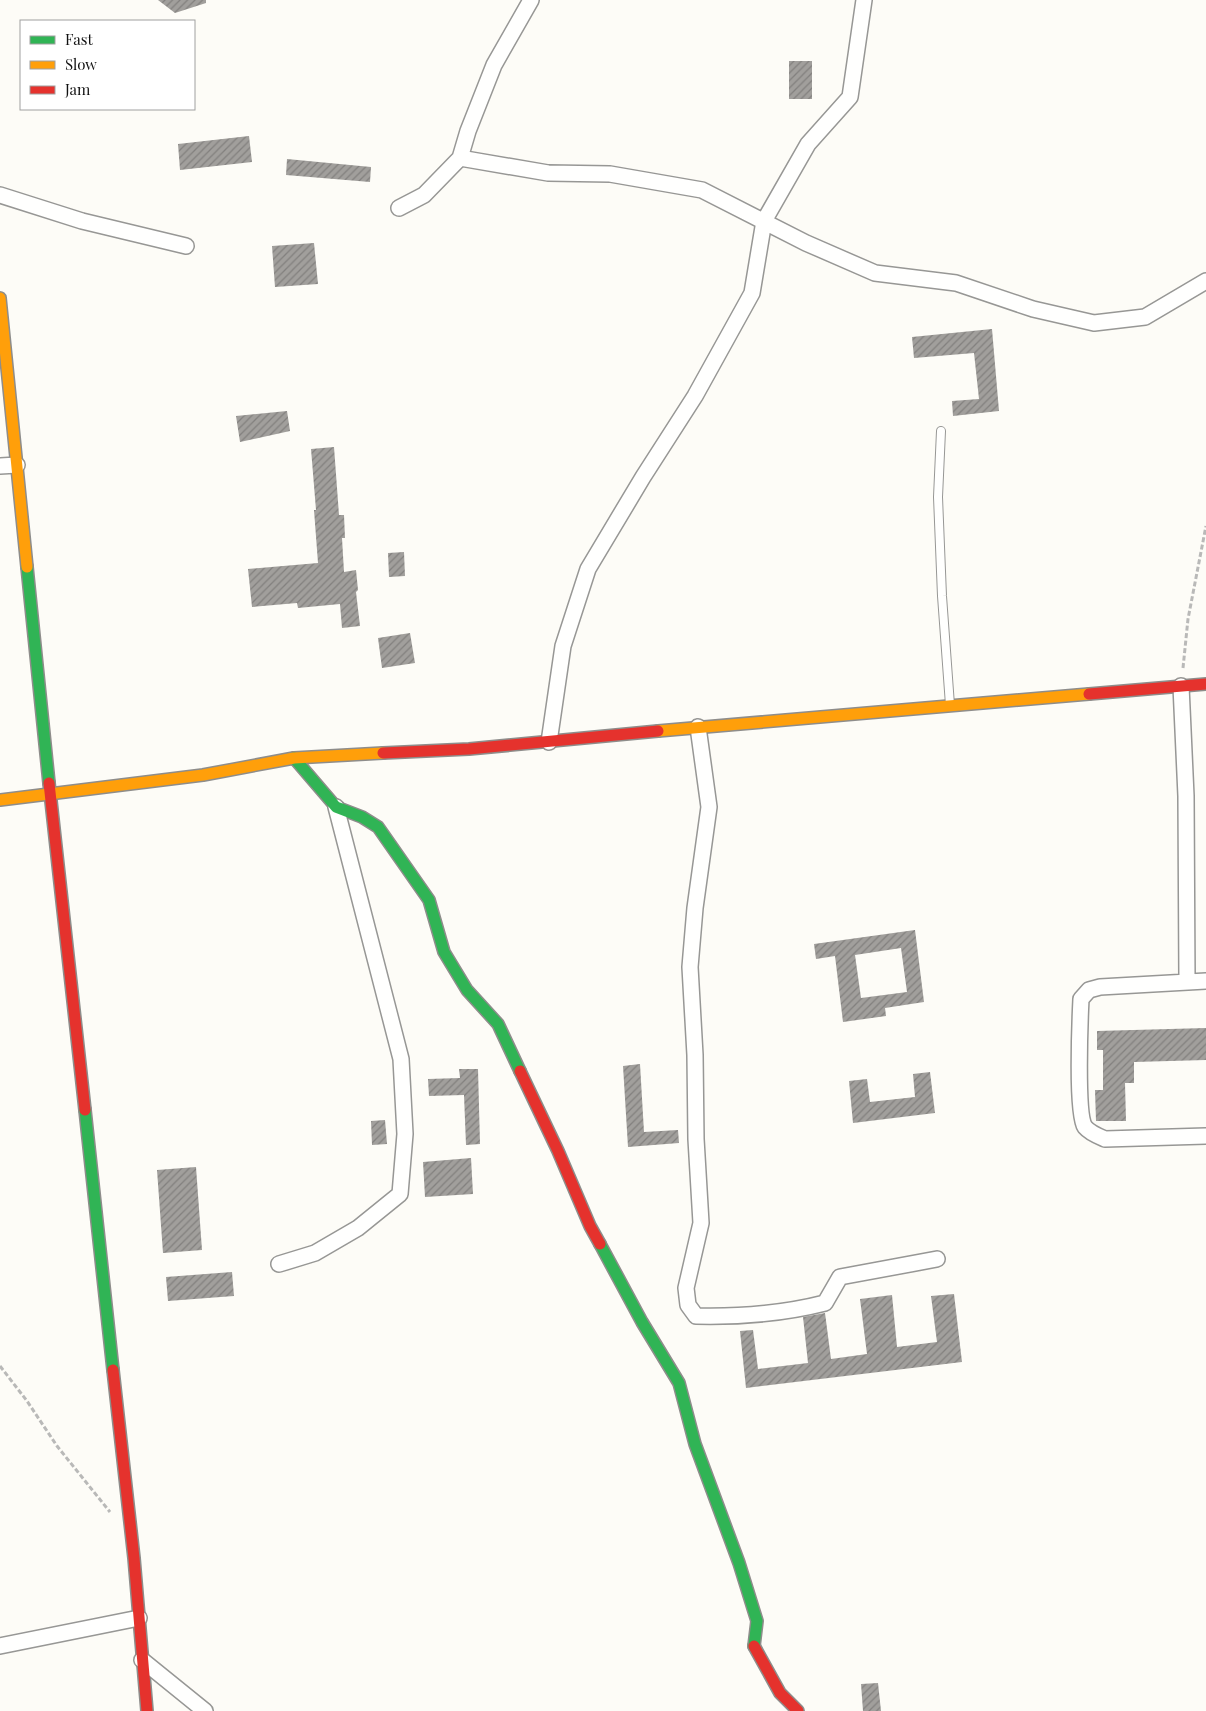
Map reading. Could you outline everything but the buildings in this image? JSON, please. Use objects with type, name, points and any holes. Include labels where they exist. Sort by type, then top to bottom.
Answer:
[{"type":"street","points":[[400,208],[424,195],[460,158],[468,131],[494,65],[531,0]]},
{"type":"street","points":[[549,742],[563,646],[588,570],[642,477],[695,396],[752,293],[764,221],[808,144],[850,97],[864,0]]},
{"type":"street","points":[[460,158],[548,173],[610,174],[702,190],[806,243],[875,273],[956,283],[1033,309],[1094,323],[1145,317],[1206,281]]},
{"type":"street","points":[[0,195],[82,220],[186,246]]},
{"type":"street","points":[[0,298],[50,795],[134,1558],[147,1711]]},
{"type":"street","points":[[0,466],[17,465]]},
{"type":"street","points":[[0,800],[203,775],[294,758],[469,750],[698,727],[1206,684]]},
{"type":"street","points":[[1181,686],[1186,796],[1187,982]]},
{"type":"street","points":[[698,727],[709,807],[695,908],[690,967],[701,1223],[686,1288],[688,1305],[696,1316],[792,1311],[825,1303],[840,1277],[937,1259]]},
{"type":"street","points":[[279,1264],[316,1253],[358,1228],[400,1194],[405,1134],[401,1058],[336,807],[294,758]]},
{"type":"street","points":[[336,807],[378,827],[429,900],[444,952],[467,990],[498,1024],[542,1116],[590,1226],[642,1322],[679,1383],[695,1444],[739,1563],[757,1621],[754,1648],[780,1693],[798,1711]]},
{"type":"street","points":[[1206,981],[1100,987],[1089,990],[1082,999],[1081,1113],[1084,1126],[1095,1135],[1104,1139],[1206,1136]]},
{"type":"street","points":[[0,1646],[139,1618]]},
{"type":"street","points":[[142,1660],[206,1711]]},
{"type":"lane","points":[[941,431],[938,497],[941,586],[950,706]]},
{"type":"path","points":[[1181,686],[1188,619],[1206,526]]},
{"type":"path","points":[[0,1366],[27,1401],[56,1446],[113,1516]]},
{"type":"traffic: fast","points":[[27,567],[49,783]]},
{"type":"traffic: fast","points":[[294,758],[336,807],[362,817],[378,827],[429,900],[444,952],[467,990],[498,1024],[520,1071]]},
{"type":"traffic: fast","points":[[85,1110],[113,1370]]},
{"type":"traffic: fast","points":[[600,1244],[642,1322],[679,1383],[695,1444],[739,1563],[757,1621],[754,1646]]},
{"type":"traffic: slow","points":[[0,298],[27,567]]},
{"type":"traffic: slow","points":[[658,731],[1089,694]]},
{"type":"traffic: slow","points":[[0,800],[203,775],[294,758],[383,753]]},
{"type":"traffic: jam","points":[[1089,694],[1206,684]]},
{"type":"traffic: jam","points":[[383,753],[469,749],[658,731]]},
{"type":"traffic: jam","points":[[49,783],[85,1110]]},
{"type":"traffic: jam","points":[[520,1071],[558,1151],[590,1226],[600,1244]]},
{"type":"traffic: jam","points":[[113,1370],[134,1558],[147,1711]]},
{"type":"traffic: jam","points":[[754,1646],[780,1693],[798,1711]]}]
